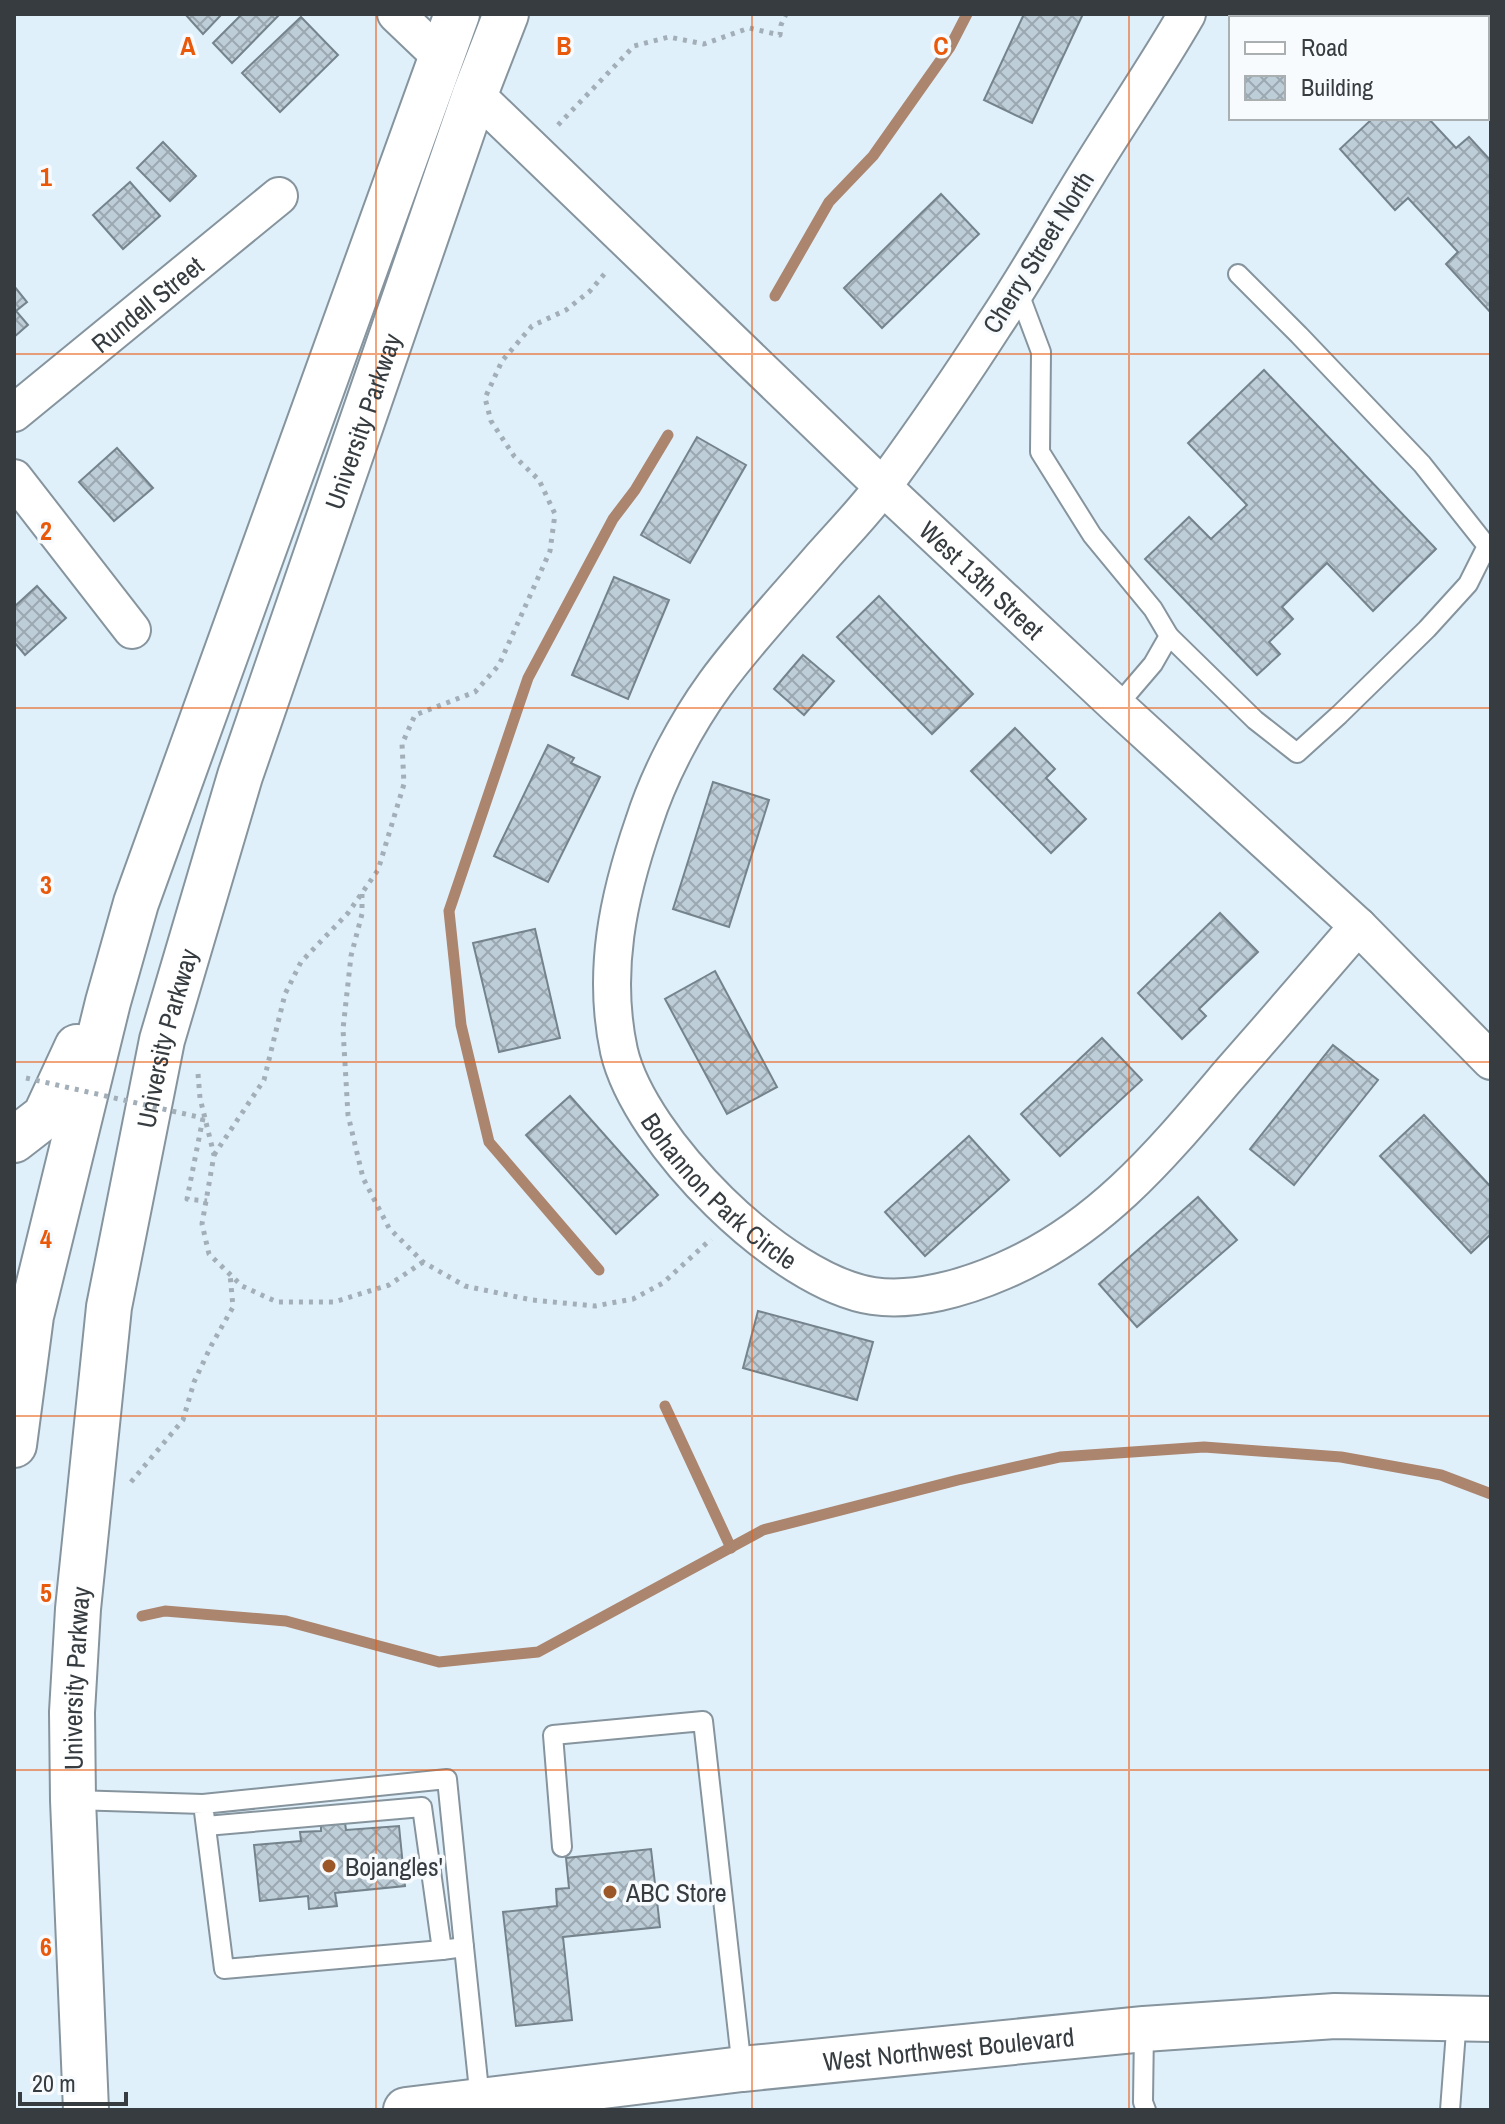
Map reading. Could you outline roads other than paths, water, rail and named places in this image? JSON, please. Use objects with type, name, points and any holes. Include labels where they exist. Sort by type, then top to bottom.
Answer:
[{"type":"main road","name":"University Parkway","points":[[14,1445],[22,1305],[136,903],[457,14]]},
{"type":"main road","name":"University Parkway","points":[[86,2110],[73,1800],[72,1712],[78,1609],[109,1307],[162,1040],[240,776],[475,94],[506,14]]},
{"type":"main road","points":[[14,1140],[45,1116],[86,1030],[108,1002]]},
{"type":"main road","name":"West Northwest Boulevard","points":[[425,2109],[480,2100],[560,2101],[742,2069],[1144,2029],[1335,2016],[1474,2018]]},
{"type":"street","points":[[396,14],[441,57]]},
{"type":"street","name":"Cherry Street North","points":[[883,487],[996,322],[1187,14]]},
{"type":"street","name":"West 13th Street","points":[[475,94],[883,487],[1358,926],[1491,1061]]},
{"type":"street","name":"Rundell Street","points":[[14,413],[279,196]]},
{"type":"street","points":[[14,478],[132,630]]},
{"type":"street","name":"Bohannon Park Circle","points":[[883,487],[714,685],[680,739],[646,815],[623,890],[613,941],[612,981],[612,1008],[620,1056],[631,1085],[655,1128],[697,1181],[735,1216],[799,1266],[843,1288],[873,1296],[904,1297],[953,1289],[1002,1272],[1047,1249],[1087,1223],[1154,1162],[1358,926]]},
{"type":"lane","points":[[1017,288],[1041,352],[1040,452],[1092,535],[1153,609],[1169,636],[1255,720],[1297,753],[1437,618],[1468,584],[1487,546],[1422,464],[1238,274]]},
{"type":"lane","points":[[1117,706],[1153,664],[1169,636]]},
{"type":"lane","points":[[562,1847],[553,1735],[703,1721],[742,2069]]},
{"type":"lane","points":[[73,1800],[203,1804],[447,1779],[480,2100]]},
{"type":"lane","points":[[203,1804],[224,1969],[464,1947]]},
{"type":"lane","points":[[206,1826],[422,1807],[442,1950]]},
{"type":"lane","points":[[1450,2110],[1474,2018]]},
{"type":"lane","points":[[1144,2029],[1143,2102],[1146,2110]]},
{"type":"waterway","points":[[775,296],[829,202],[873,156],[950,47],[967,14]]},
{"type":"waterway","points":[[599,1270],[489,1142],[461,1025],[449,911],[528,678],[613,519],[635,490],[668,435]]},
{"type":"waterway","points":[[665,1406],[731,1548]]},
{"type":"waterway","points":[[142,1616],[165,1611],[286,1621],[439,1662],[538,1652],[763,1530],[1060,1457],[1204,1447],[1341,1457],[1441,1475],[1491,1494]]},
{"type":"place","name":"Bojangles'","points":[[329,1866]]},
{"type":"place","name":"ABC Store","points":[[610,1892]]}]
